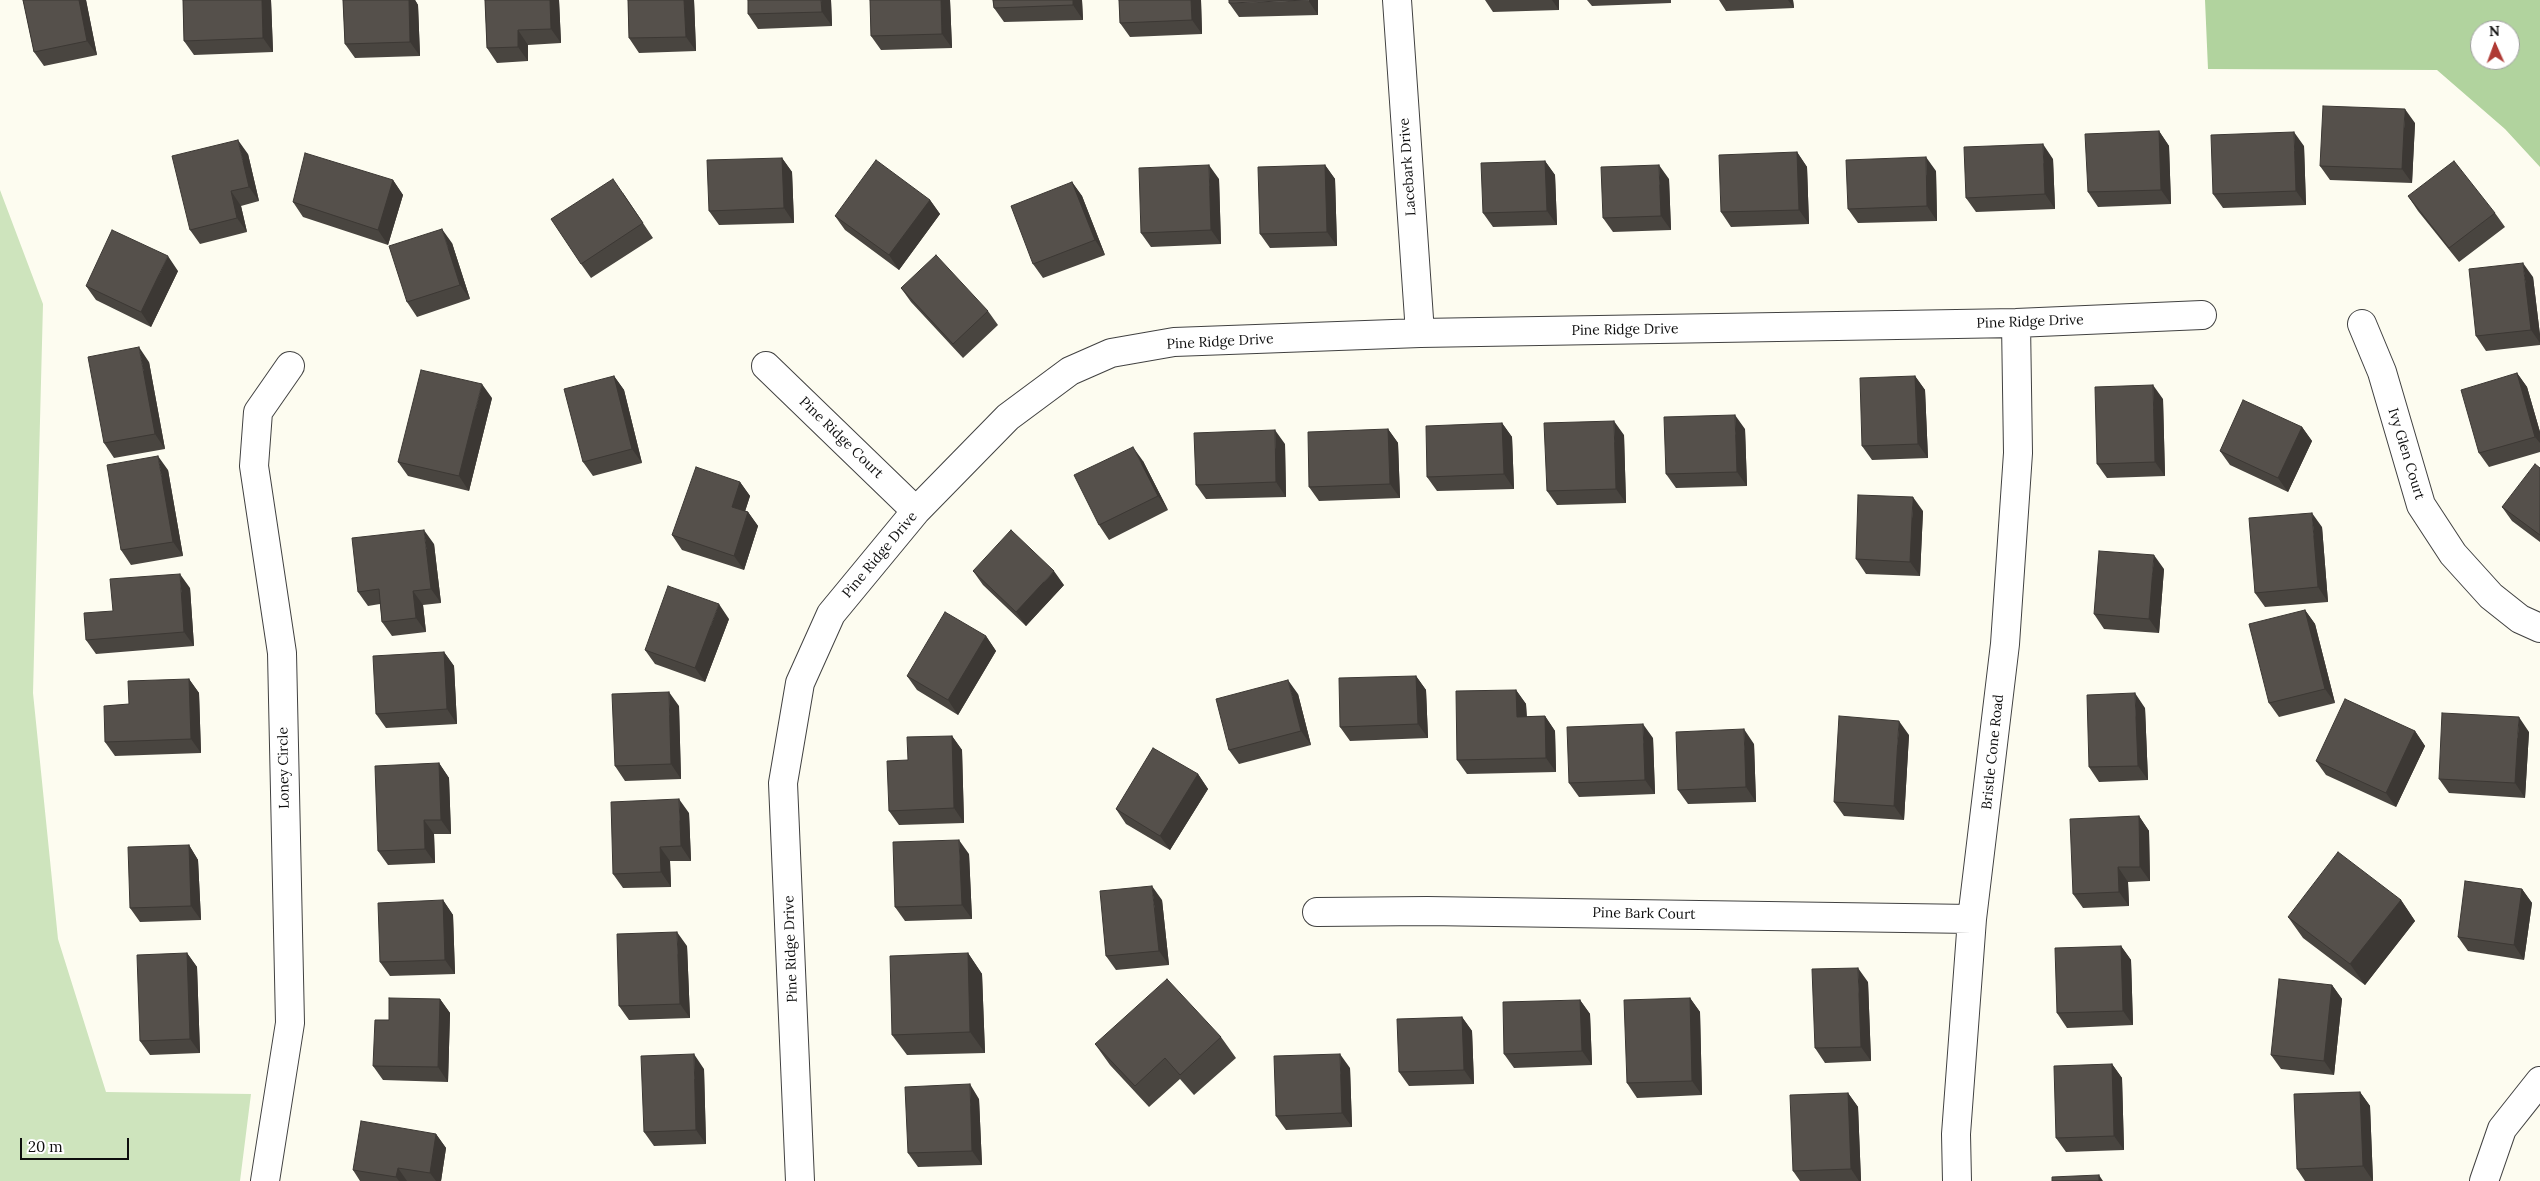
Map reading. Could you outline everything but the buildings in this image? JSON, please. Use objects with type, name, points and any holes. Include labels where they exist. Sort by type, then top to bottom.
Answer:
[{"type":"street","name":"Lacebark Drive","points":[[1397,0],[1420,333]]},
{"type":"street","name":"Pine Ridge Drive","points":[[800,1181],[783,783],[800,683],[830,614],[916,511],[1008,418],[1070,371],[1111,354],[1174,342],[1420,333],[2016,323],[2202,315]]},
{"type":"street","name":"Bristle Cone Road","points":[[1957,1181],[1956,1134],[1972,919],[2005,644],[2018,453],[2016,323]]},
{"type":"street","name":"Ivy Glen Court","points":[[2362,324],[2382,372],[2421,505],[2453,554],[2491,596],[2520,619],[2540,628]]},
{"type":"street","name":"Loney Circle","points":[[265,1181],[290,1014],[282,653],[254,466],[258,412],[290,366]]},
{"type":"street","name":"Pine Ridge Court","points":[[766,366],[916,511]]},
{"type":"street","name":"Pine Bark Court","points":[[1317,912],[1427,911],[1972,919]]},
{"type":"street","points":[[2484,1181],[2502,1129],[2540,1081]]},
{"type":"green space","points":[[2205,0],[2540,0],[2540,167],[2505,129],[2437,70],[2208,69]]},
{"type":"green space","points":[[0,190],[43,304],[33,693],[58,939],[106,1092],[251,1094],[240,1181],[0,1181]]}]
